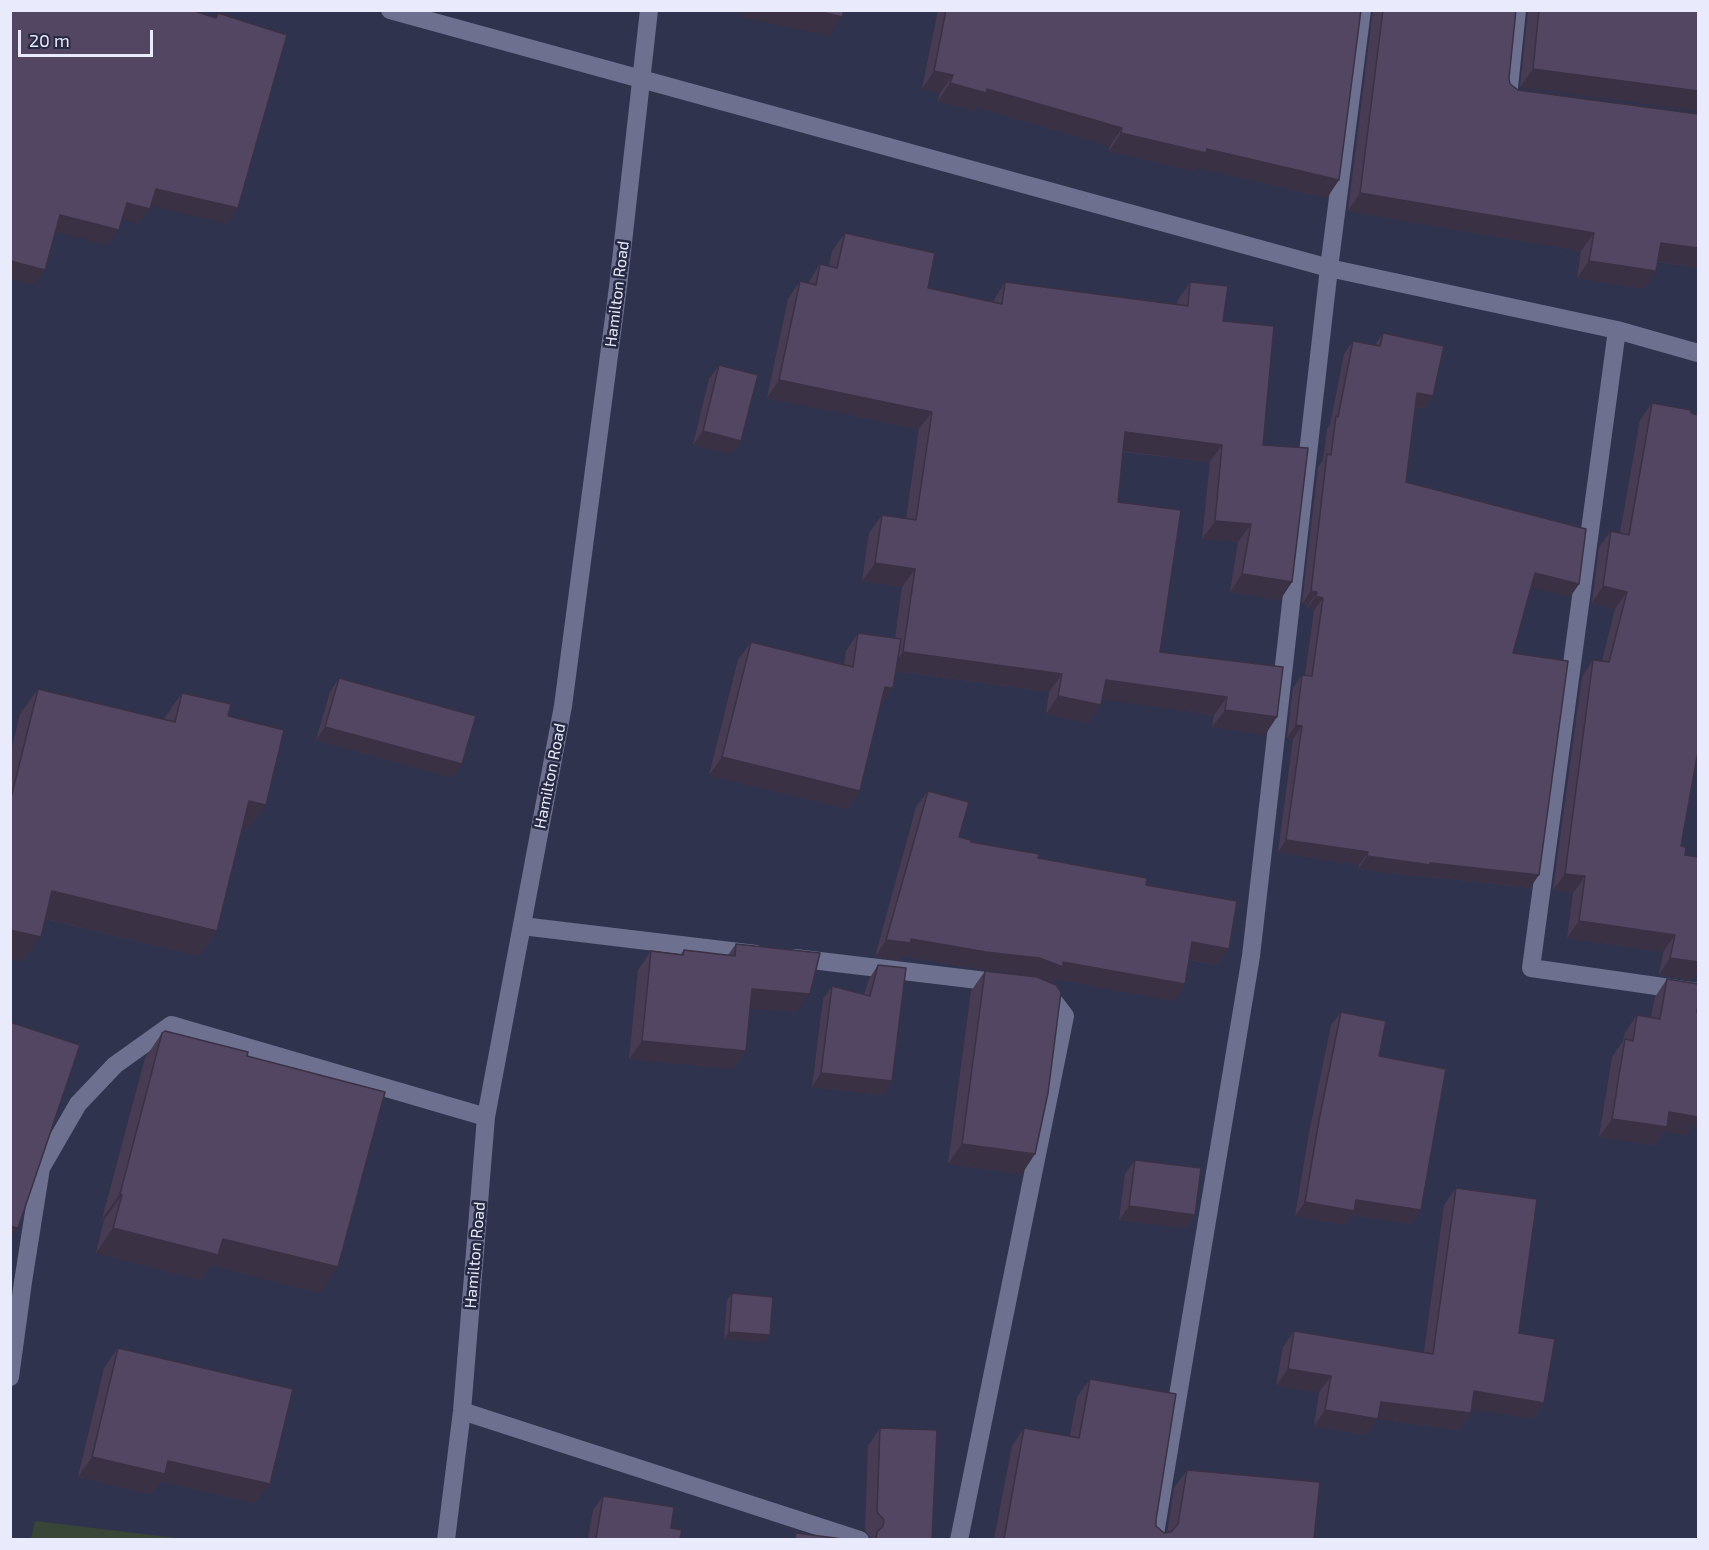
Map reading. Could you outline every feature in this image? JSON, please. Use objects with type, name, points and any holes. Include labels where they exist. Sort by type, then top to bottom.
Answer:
[{"type":"street","points":[[390,10],[1329,268],[1617,330],[1698,353]]},
{"type":"street","name":"Hamilton Road","points":[[446,1539],[462,1411],[486,1117],[564,706],[618,287],[649,10]]},
{"type":"street","points":[[1154,1539],[1251,956],[1329,268],[1362,10]]},
{"type":"street","points":[[1517,10],[1508,97],[1532,100]]},
{"type":"street","points":[[1617,330],[1531,968],[1698,992]]},
{"type":"street","points":[[522,926],[1020,985],[1049,995],[1065,1016],[959,1539]]},
{"type":"street","points":[[10,1377],[41,1168],[78,1104],[116,1065],[171,1025],[486,1117]]},
{"type":"street","points":[[462,1411],[860,1539]]},
{"type":"green space","points":[[35,1521],[184,1539],[31,1539]]},
{"type":"building","points":[[10,10],[191,10],[216,18],[218,13],[287,35],[238,208],[156,189],[150,209],[127,203],[119,230],[60,215],[45,270],[10,261]]},
{"type":"building","points":[[813,10],[844,10],[842,17]]},
{"type":"building","points":[[946,10],[1361,10],[1339,180],[1207,149],[1206,153],[1121,133],[1122,128],[987,89],[986,93],[950,83],[953,75],[934,71]]},
{"type":"building","points":[[1383,10],[1516,10],[1509,78],[1510,84],[1518,90],[1698,114],[1698,248],[1661,243],[1656,271],[1589,261],[1594,233],[1360,193]]},
{"type":"building","points":[[1539,10],[1698,10],[1698,91],[1533,69]]},
{"type":"building","points":[[845,233],[935,253],[928,288],[1002,304],[1005,282],[1188,306],[1190,282],[1228,286],[1223,321],[1274,326],[1263,445],[1308,448],[1292,582],[1242,574],[1251,524],[1215,521],[1222,445],[1125,432],[1118,502],[1181,510],[1160,652],[1283,667],[1277,717],[1225,710],[1227,697],[1106,680],[1101,705],[1058,696],[1062,674],[903,652],[915,569],[875,563],[882,515],[916,520],[932,412],[779,380],[800,281],[816,285],[820,264],[837,268]]},
{"type":"building","points":[[1383,333],[1444,346],[1433,396],[1417,393],[1406,482],[1586,529],[1579,584],[1535,573],[1513,653],[1568,661],[1539,875],[1430,863],[1430,865],[1367,856],[1368,852],[1286,840],[1302,726],[1296,725],[1302,675],[1312,676],[1323,598],[1316,596],[1317,592],[1311,591],[1327,454],[1331,455],[1336,416],[1338,417],[1353,341],[1380,346]]},
{"type":"building","points":[[719,365],[758,375],[741,441],[703,431]]},
{"type":"building","points":[[1652,403],[1691,410],[1691,413],[1698,415],[1698,751],[1681,846],[1686,847],[1685,855],[1698,857],[1698,962],[1670,958],[1675,935],[1579,921],[1585,876],[1565,874],[1593,660],[1609,662],[1627,592],[1603,586],[1611,531],[1629,535]]},
{"type":"building","points":[[858,633],[901,639],[893,688],[885,687],[860,791],[722,757],[751,642],[853,667]]},
{"type":"building","points":[[339,678],[476,716],[462,764],[325,727]]},
{"type":"building","points":[[38,689],[175,722],[182,693],[231,704],[228,716],[284,730],[266,805],[249,801],[217,931],[52,891],[41,937],[10,930],[10,802]]},
{"type":"building","points":[[928,791],[969,802],[959,837],[971,840],[971,842],[1039,854],[1038,858],[1147,878],[1146,885],[1237,901],[1229,949],[1192,942],[1185,984],[1063,962],[1063,967],[1039,958],[986,952],[911,939],[911,943],[886,940]]},
{"type":"building","points":[[736,944],[820,953],[810,994],[752,989],[746,1051],[642,1041],[651,951],[683,955],[684,950],[735,956]]},
{"type":"building","points":[[878,965],[906,968],[892,1081],[821,1073],[832,986],[870,996]]},
{"type":"building","points":[[985,971],[1037,977],[1056,985],[1061,992],[1048,1093],[1035,1154],[962,1144]]},
{"type":"building","points":[[1667,979],[1698,984],[1698,1117],[1669,1112],[1667,1127],[1612,1119],[1625,1039],[1633,1041],[1637,1015],[1660,1019]]},
{"type":"building","points":[[1341,1012],[1386,1021],[1379,1056],[1446,1069],[1421,1210],[1356,1200],[1354,1211],[1305,1202]]},
{"type":"building","points":[[10,1022],[80,1045],[18,1228],[10,1226]]},
{"type":"building","points":[[165,1031],[248,1052],[247,1056],[385,1092],[338,1267],[223,1239],[218,1255],[113,1228],[162,1033]]},
{"type":"building","points":[[1135,1160],[1201,1168],[1195,1215],[1129,1206]]},
{"type":"building","points":[[1456,1188],[1537,1199],[1519,1333],[1555,1339],[1544,1403],[1474,1391],[1471,1413],[1381,1402],[1378,1419],[1325,1410],[1331,1376],[1288,1369],[1294,1331],[1433,1354]]},
{"type":"building","points":[[732,1293],[773,1297],[770,1335],[729,1332]]},
{"type":"building","points":[[118,1348],[293,1389],[270,1484],[168,1461],[165,1474],[92,1457]]},
{"type":"building","points":[[1090,1379],[1176,1394],[1156,1520],[1156,1526],[1164,1533],[1171,1532],[1178,1524],[1187,1470],[1320,1482],[1314,1539],[1004,1539],[1024,1428],[1079,1438]]},
{"type":"building","points":[[880,1428],[937,1430],[932,1539],[876,1539],[884,1520],[877,1512]]},
{"type":"building","points":[[603,1496],[674,1507],[671,1528],[682,1530],[680,1539],[596,1539]]},
{"type":"building","points":[[796,1533],[843,1539],[795,1539]]}]
